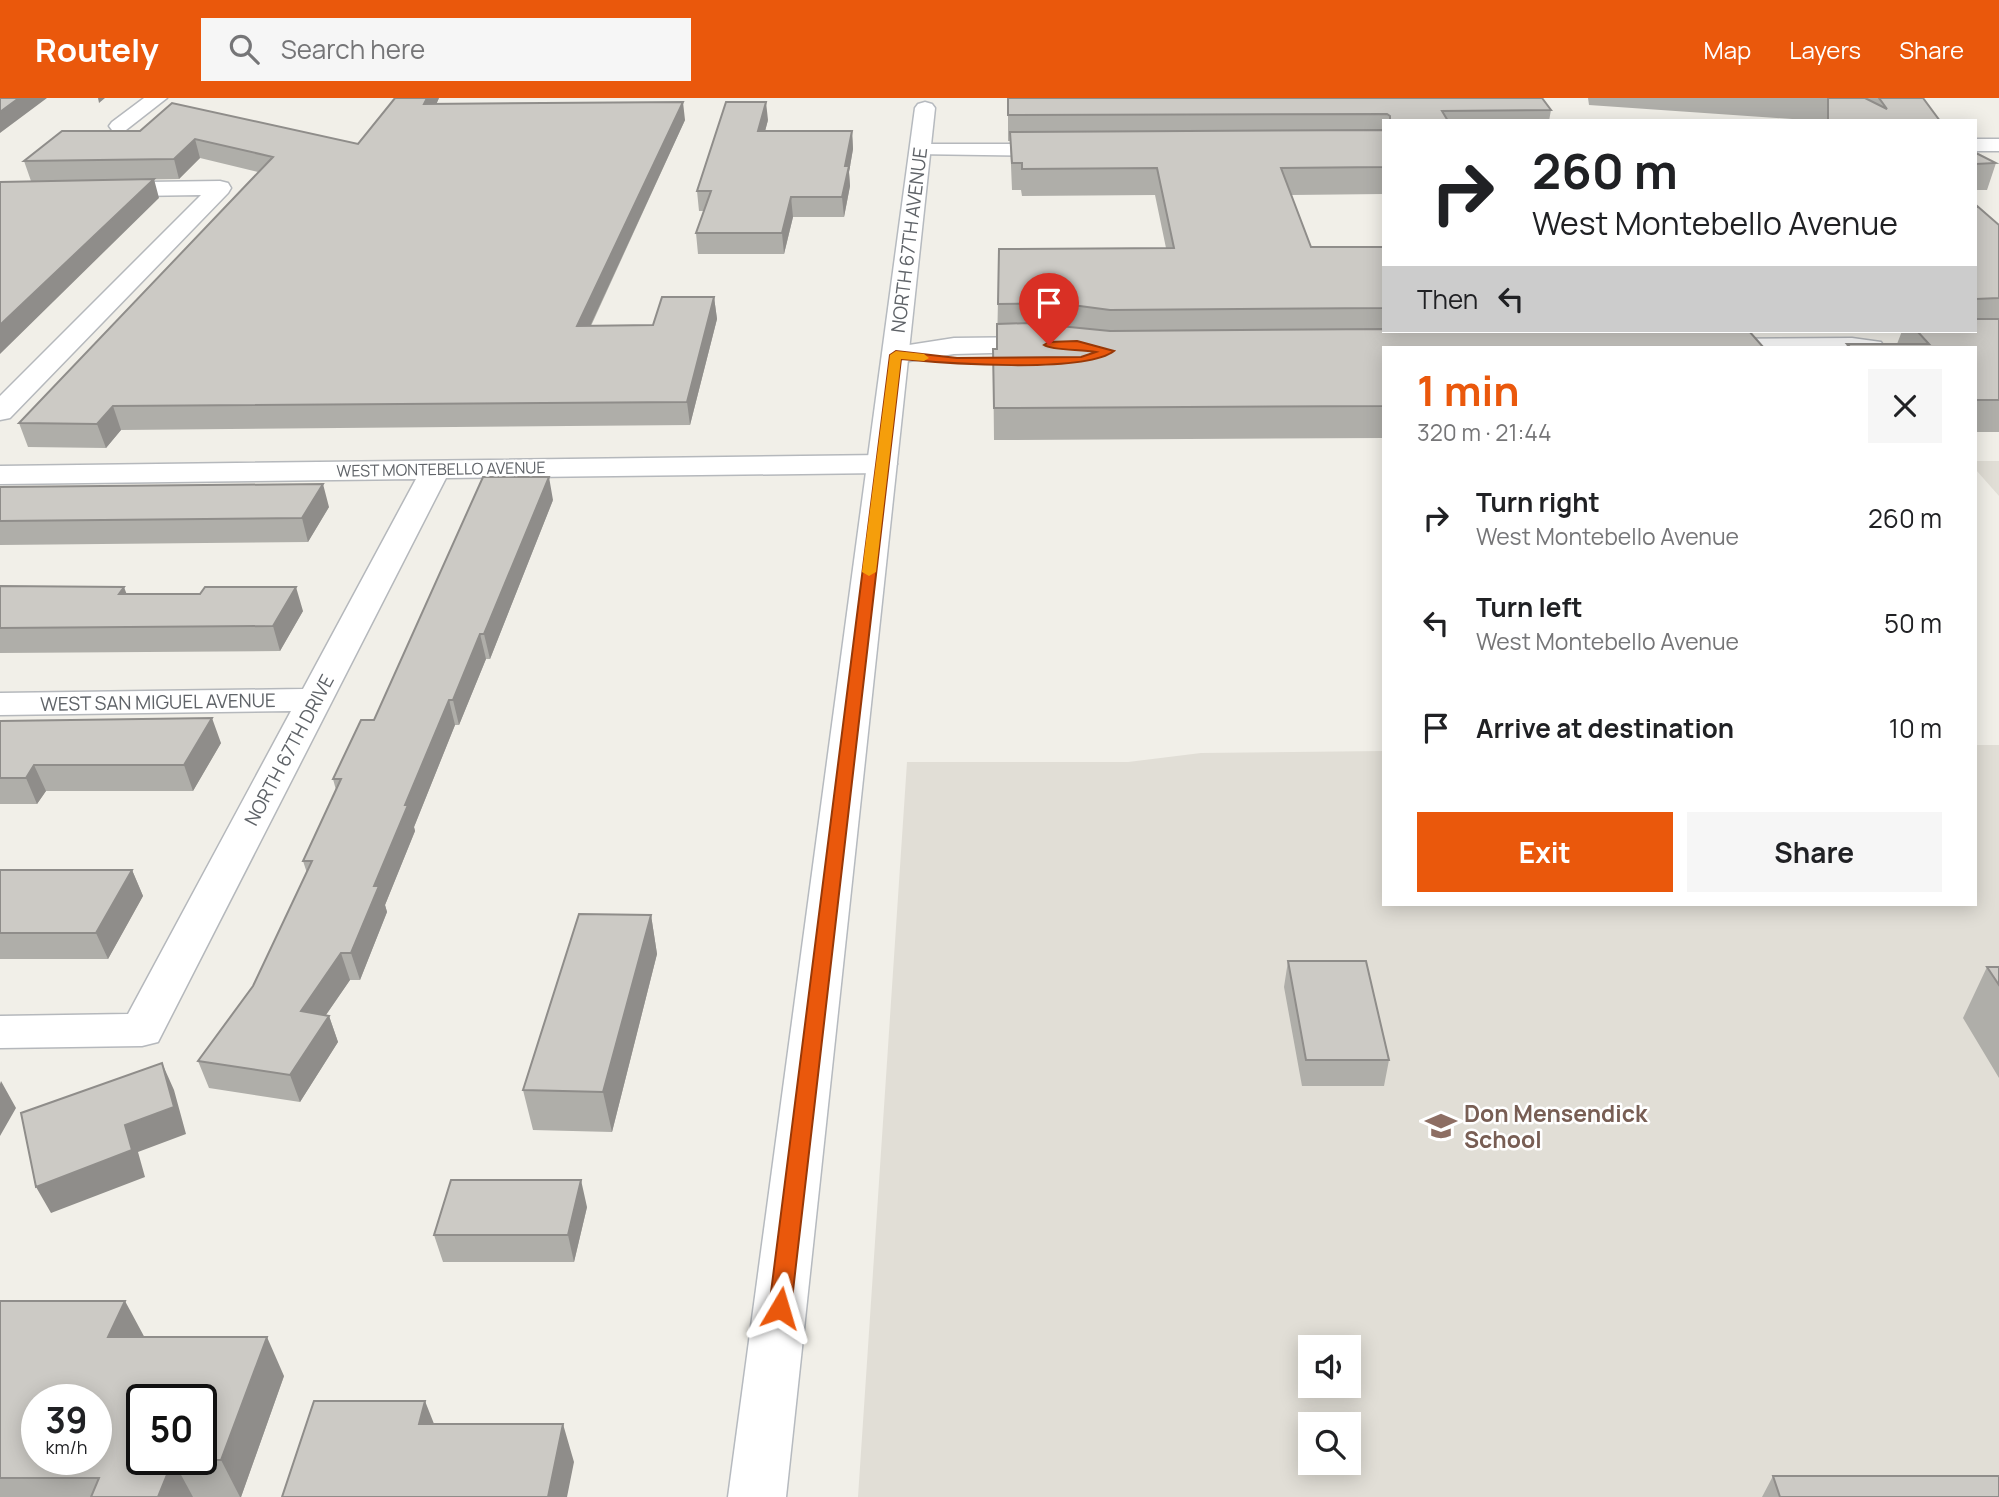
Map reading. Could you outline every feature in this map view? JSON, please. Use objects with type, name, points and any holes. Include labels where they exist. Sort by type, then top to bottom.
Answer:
[{"type":"street","points":[[119,126],[157,98]]},
{"type":"street","name":"NORTH 67TH AVENUE","points":[[757,1497],[927,101]]},
{"type":"street","points":[[1977,145],[1999,145]]},
{"type":"street","points":[[920,150],[1081,149]]},
{"type":"street","points":[[0,191],[220,188],[0,412]]},
{"type":"street","points":[[1753,346],[1872,344]]},
{"type":"street","points":[[896,355],[957,361],[1072,352]]},
{"type":"street","name":"WEST MONTEBELLO AVENUE","points":[[0,475],[882,464]]},
{"type":"street","name":"NORTH 67TH DRIVE","points":[[0,1032],[142,1030],[436,469]]},
{"type":"street","name":"WEST SAN MIGUEL AVENUE","points":[[0,704],[315,700]]},
{"type":"shaded area","points":[[1977,461],[1999,461],[1999,496],[1977,471]]},
{"type":"shaded area","name":"Don Mensendick School","points":[[1977,745],[1999,745],[1999,1497],[858,1497],[907,762],[1128,762],[1201,753],[1382,751],[1382,906],[1977,906]]},
{"type":"building","points":[[0,98],[19,98],[0,112]]},
{"type":"building","points":[[395,98],[427,98],[424,104],[683,102],[577,326],[653,325],[662,297],[714,297],[687,402],[113,406],[97,424],[19,423],[273,157],[195,139],[174,159],[24,161],[62,131],[140,131],[172,103],[358,144]]},
{"type":"building","points":[[1008,98],[1542,98],[1551,110],[1442,111],[1447,119],[1390,119],[1387,114],[1008,115]]},
{"type":"building","points":[[1828,98],[1865,98],[1887,109],[1879,98],[1923,98],[1939,119],[1828,119]]},
{"type":"building","points":[[726,102],[766,102],[758,131],[852,131],[845,166],[849,166],[842,197],[791,197],[782,233],[696,233],[711,191],[697,191]]},
{"type":"building","points":[[1382,130],[1382,167],[1281,168],[1311,247],[1382,247],[1382,308],[1110,310],[1057,303],[998,304],[999,249],[1174,248],[1157,168],[1022,169],[1022,163],[1012,163],[1010,132]]},
{"type":"building","points":[[1977,154],[1996,163],[1977,164]]},
{"type":"building","points":[[154,179],[0,325],[0,182]]},
{"type":"building","points":[[1977,206],[1999,225],[1999,298],[1977,299]]},
{"type":"building","points":[[1977,319],[1999,319],[1999,400],[1977,400],[1977,346],[1847,344],[1929,344],[1919,333],[1977,333]]},
{"type":"building","points":[[1029,323],[1110,331],[1382,329],[1382,333],[1751,333],[1762,346],[1382,346],[1382,406],[994,408],[993,349],[997,349],[997,324]]},
{"type":"building","points":[[483,477],[549,477],[484,634],[480,634],[453,700],[449,700],[405,805],[408,805],[374,886],[379,886],[351,953],[341,953],[301,1011],[329,1016],[290,1075],[198,1061],[253,986],[312,861],[303,861],[341,779],[333,779],[361,720],[374,720]]},
{"type":"building","points":[[323,484],[302,518],[0,521],[0,487]]},
{"type":"building","points":[[0,586],[124,587],[119,594],[200,594],[205,587],[296,587],[273,626],[0,628]]},
{"type":"building","points":[[212,718],[184,765],[34,765],[26,778],[0,778],[0,721]]},
{"type":"building","points":[[0,870],[132,870],[96,933],[0,933]]},
{"type":"building","points":[[579,914],[651,915],[603,1092],[523,1090]]},
{"type":"building","points":[[1288,961],[1366,961],[1389,1060],[1306,1060]]},
{"type":"building","points":[[1987,967],[1999,967],[1999,985]]},
{"type":"building","points":[[162,1063],[174,1107],[125,1125],[132,1150],[36,1187],[21,1113]]},
{"type":"building","points":[[451,1180],[581,1180],[568,1235],[434,1235]]},
{"type":"building","points":[[0,1301],[125,1301],[108,1337],[267,1337],[221,1460],[217,1460],[217,1384],[126,1384],[126,1475],[167,1475],[158,1497],[91,1497],[99,1478],[0,1478]]},
{"type":"building","points":[[314,1401],[425,1401],[419,1424],[563,1424],[548,1497],[282,1497]]},
{"type":"building","points":[[1773,1476],[1999,1476],[1999,1497],[1780,1497]]},
{"type":"slow traffic","points":[[869,572],[896,355],[924,358]]},
{"type":"place","name":"Don Mensendick School","points":[[1441,1126]]},
{"type":"route","points":[[780,1308],[896,355],[957,361],[1082,360],[1109,351],[1077,345],[1049,345]]}]
